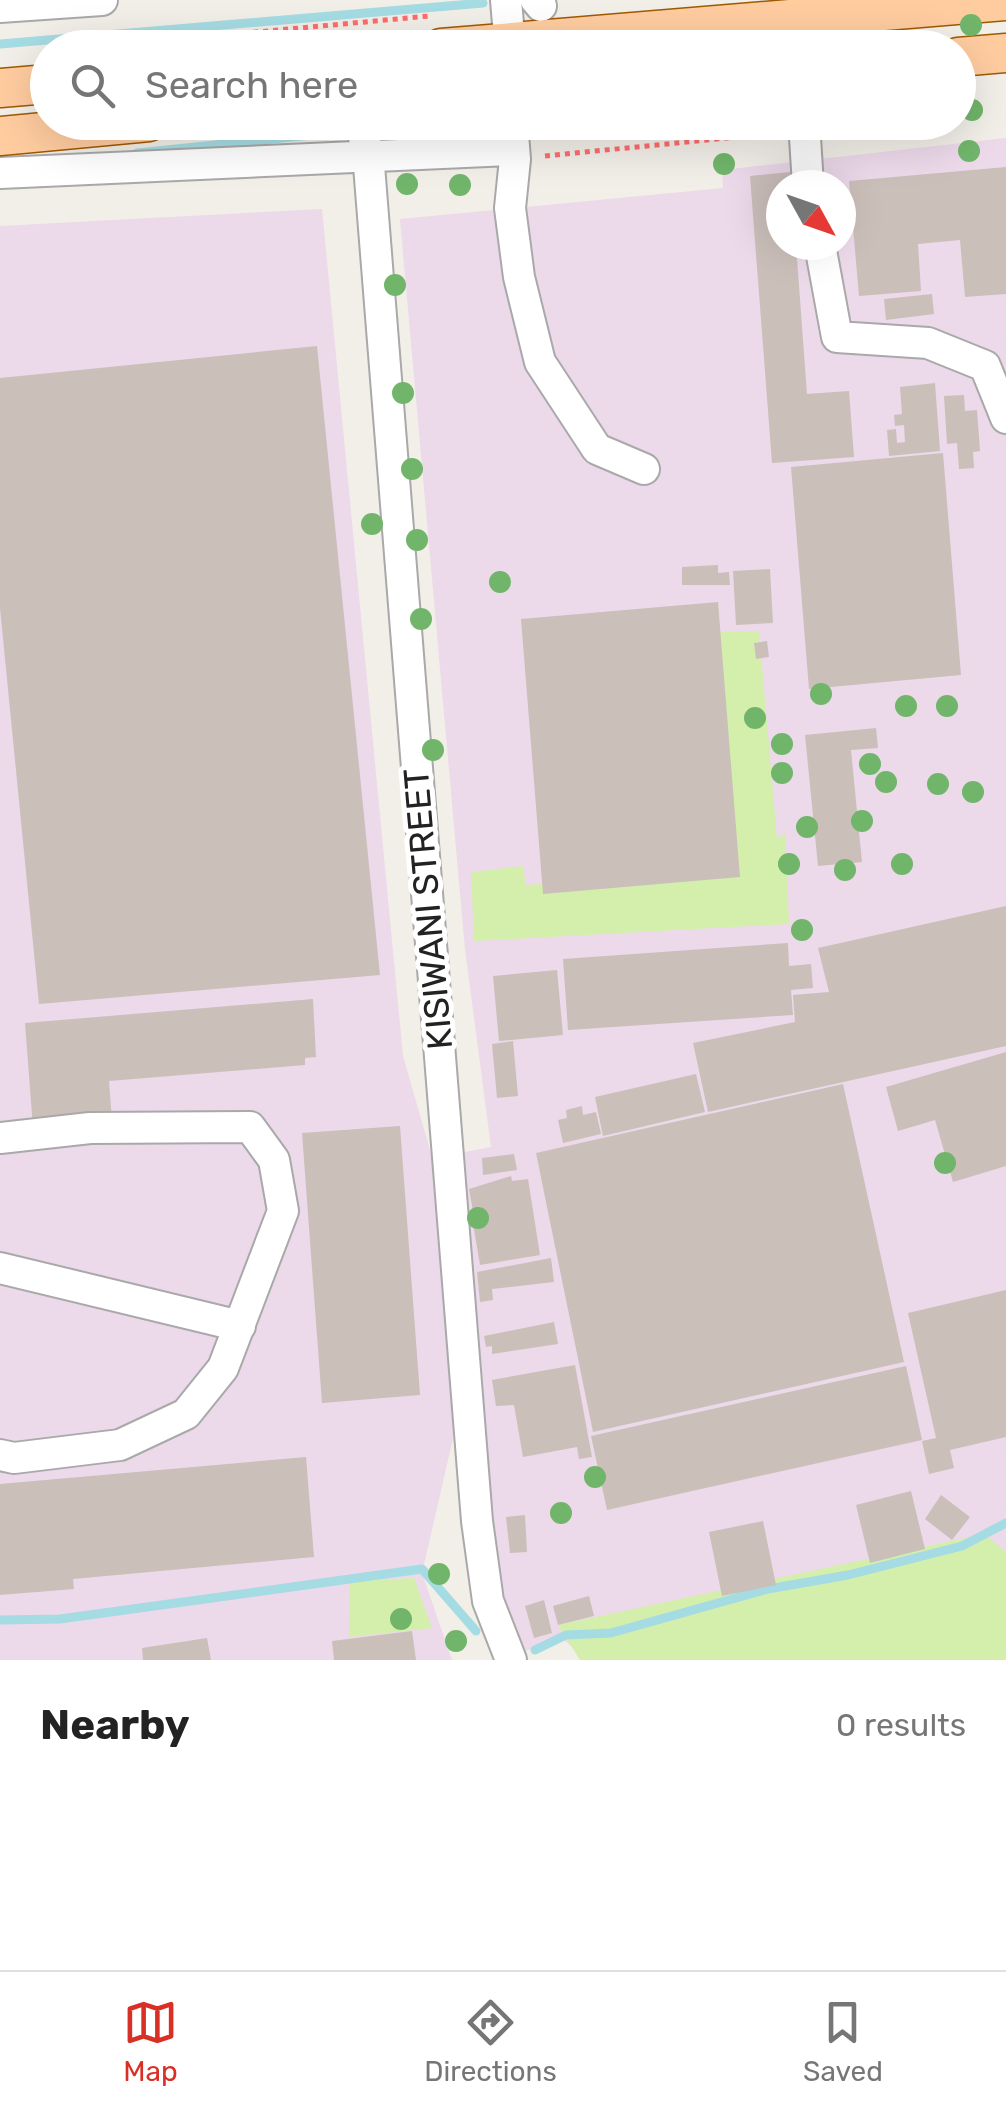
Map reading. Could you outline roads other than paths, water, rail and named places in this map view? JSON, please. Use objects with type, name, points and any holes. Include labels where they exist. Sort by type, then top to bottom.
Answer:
[{"type":"main road","points":[[614,30],[763,10],[1006,1]]},
{"type":"main road","points":[[976,55],[1006,52]]},
{"type":"main road","points":[[0,88],[30,86]]},
{"type":"main road","points":[[0,136],[30,133]]},
{"type":"street","points":[[0,6],[102,0]]},
{"type":"street","points":[[506,0],[509,30]]},
{"type":"street","name":"KISIWANI STREET","points":[[365,140],[477,1521],[488,1601],[512,1660]]},
{"type":"street","points":[[0,173],[368,153],[478,140]]},
{"type":"street","points":[[512,140],[515,242],[540,362],[597,449],[644,469]]},
{"type":"street","points":[[805,140],[807,170]]},
{"type":"street","points":[[823,260],[837,337],[928,343],[985,366],[1006,418]]},
{"type":"street","points":[[0,1138],[90,1128],[250,1128],[274,1160],[283,1211],[224,1368],[186,1414],[120,1445],[14,1458],[0,1454]]},
{"type":"street","points":[[0,1268],[240,1326]]},
{"type":"waterway","points":[[165,30],[483,3]]},
{"type":"waterway","points":[[0,44],[30,41]]},
{"type":"waterway","points":[[137,153],[262,140]]},
{"type":"waterway","points":[[535,1650],[566,1635],[611,1633],[768,1589],[848,1575],[962,1546],[1006,1523]]},
{"type":"waterway","points":[[0,1620],[60,1619],[422,1569],[476,1631]]}]
